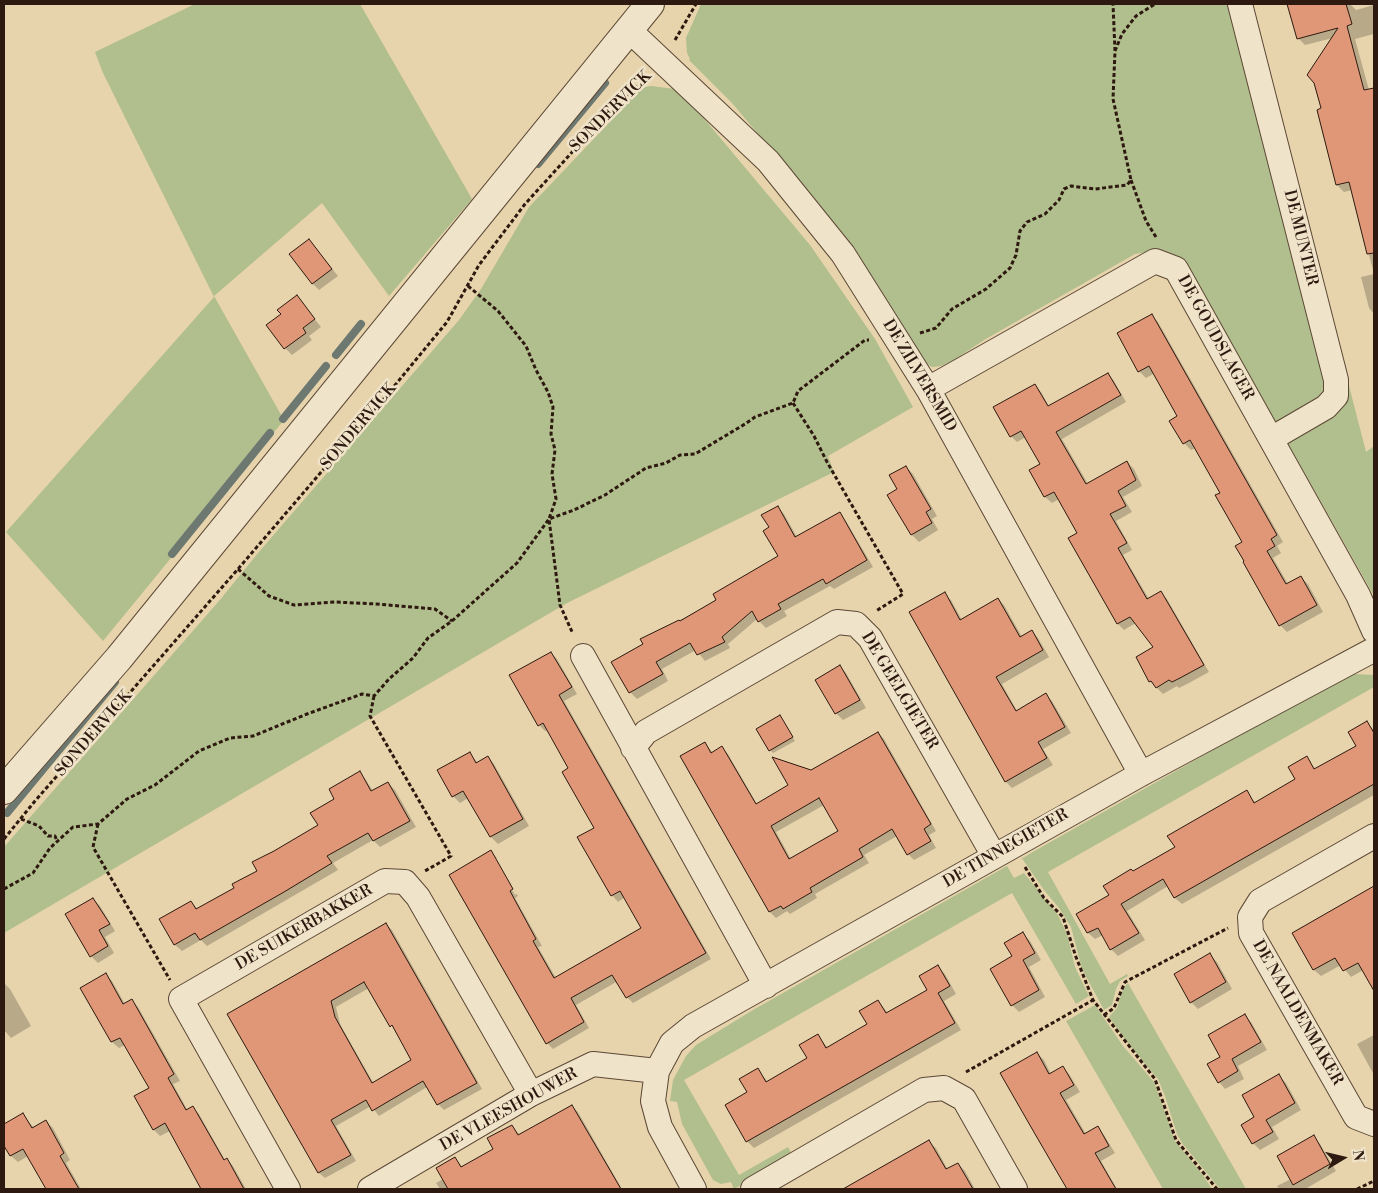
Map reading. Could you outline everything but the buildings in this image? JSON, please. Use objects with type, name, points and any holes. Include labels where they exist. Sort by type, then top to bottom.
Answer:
[{"type":"street","name":"SONDERVICK","points":[[4,790],[119,658],[650,4]]},
{"type":"street","name":"DE MUNTER","points":[[1240,4],[1336,380],[1336,396],[1326,407],[1271,438]]},
{"type":"street","name":"DE ZILVERSMID","points":[[628,29],[768,161],[843,254],[928,389],[1141,774]]},
{"type":"street","name":"DE GOUDSLAGER","points":[[928,389],[1155,260],[1176,269],[1358,595],[1374,644]]},
{"type":"street","name":"DE GEELGIETER","points":[[633,748],[646,732],[837,622],[856,624],[870,638],[1003,851]]},
{"type":"street","name":"DE TINNEGIETER","points":[[657,1071],[672,1043],[693,1026],[1374,644]]},
{"type":"street","points":[[583,656],[766,986]]},
{"type":"street","points":[[1250,917],[1260,901],[1374,836]]},
{"type":"street","name":"DE SUIKERBAKKER","points":[[181,999],[385,881],[406,882]]},
{"type":"street","points":[[406,882],[418,897],[531,1094]]},
{"type":"street","name":"DE NAALDENMAKER","points":[[1250,917],[1251,933],[1356,1117],[1374,1124]]},
{"type":"street","points":[[181,999],[288,1189]]},
{"type":"street","name":"DE VLEESHOUWER","points":[[370,1189],[397,1182],[531,1094],[593,1064],[657,1071]]},
{"type":"street","points":[[657,1071],[654,1101],[660,1127],[694,1189]]},
{"type":"street","points":[[753,1189],[924,1090],[944,1088],[964,1099],[1015,1189]]},
{"type":"path","name":"SONDERVICK","points":[[4,839],[377,407],[447,322],[479,265],[494,243],[525,204],[594,127],[662,61],[696,4]]},
{"type":"path","points":[[1113,4],[1115,51],[1113,99],[1131,180],[1146,220],[1176,269]]},
{"type":"path","points":[[1115,51],[1122,34],[1136,16],[1155,4]]},
{"type":"path","points":[[549,519],[574,510],[605,495],[646,468],[666,463],[680,455],[695,454],[755,417],[793,403],[798,391],[865,340],[898,339],[936,328],[952,309],[986,289],[1010,268],[1016,255],[1020,231],[1027,222],[1046,214],[1059,200],[1064,189],[1071,186],[1095,189],[1127,185],[1131,180]]},
{"type":"path","points":[[406,882],[451,856],[370,716],[374,696],[389,679],[413,658],[428,638],[452,621],[517,563],[549,519],[556,499],[552,474],[555,450],[551,434],[553,407],[548,392],[526,346],[498,311],[468,286]]},
{"type":"path","points":[[793,403],[814,436],[903,594],[856,624]]},
{"type":"path","points":[[549,519],[560,605],[583,656]]},
{"type":"path","points":[[238,570],[269,596],[294,605],[343,602],[435,609],[452,621]]},
{"type":"path","points":[[4,889],[33,873],[50,848],[73,827],[98,824],[126,799],[155,785],[199,751],[230,738],[252,736],[362,694],[374,696]]},
{"type":"path","points":[[21,819],[39,826],[48,836],[55,836],[58,841]]},
{"type":"path","points":[[98,824],[93,847],[181,999]]},
{"type":"path","points":[[1003,851],[1063,917],[1093,1000],[1155,1079],[1176,1140],[1217,1189]]},
{"type":"path","points":[[1104,1015],[1114,1008],[1125,982],[1250,917]]},
{"type":"path","points":[[944,1088],[969,1070],[1093,1000]]},
{"type":"path","points":[[1357,1189],[1374,1181]]},
{"type":"green space","points":[[195,4],[360,4],[472,199],[389,296],[322,203],[214,296],[284,420],[103,641],[6,532],[214,297],[103,73],[95,52]]},
{"type":"green space","points":[[701,4],[1230,4],[1326,371],[1326,394],[1276,424],[1186,266],[1176,255],[1161,250],[1135,254],[984,340],[954,360],[941,366],[932,367],[921,360],[889,303],[852,251],[791,173],[732,103],[689,60],[686,38]]},
{"type":"green space","points":[[645,87],[675,89],[701,115],[810,245],[875,339],[913,407],[828,456],[834,472],[567,603],[4,933],[4,847],[219,601],[258,553],[459,320],[481,289],[529,207],[607,125],[630,97]]},
{"type":"green space","points":[[1334,331],[1366,452],[1374,446],[1374,596],[1286,440],[1346,398],[1349,388]]},
{"type":"green space","points":[[1355,674],[1374,675],[1374,687],[1048,872],[1110,984],[1127,974],[1128,976],[1120,981],[1112,1005],[1104,1010],[1082,969],[1071,927],[1021,857],[1023,858],[1340,678]]},
{"type":"green space","points":[[1007,866],[1014,878],[1024,873],[1058,915],[1067,934],[1075,967],[1089,996],[1076,1004],[1012,893],[684,1080],[739,1175],[788,1147],[793,1156],[734,1189],[731,1182],[721,1184],[713,1180],[682,1124],[677,1102],[670,1101],[673,1080],[686,1056],[696,1045],[753,1010]]},
{"type":"green space","points":[[1128,983],[1246,1189],[1220,1189],[1182,1143],[1177,1134],[1158,1079],[1109,1017],[1117,1008],[1123,989]]},
{"type":"green space","points":[[1095,1005],[1123,1046],[1154,1082],[1175,1141],[1212,1189],[1163,1189],[1066,1021]]},
{"type":"waterway","points":[[538,164],[605,83]]},
{"type":"waterway","points":[[336,355],[361,324]]},
{"type":"waterway","points":[[283,419],[326,366]]},
{"type":"waterway","points":[[172,554],[270,433]]},
{"type":"waterway","points":[[7,813],[115,682]]}]
